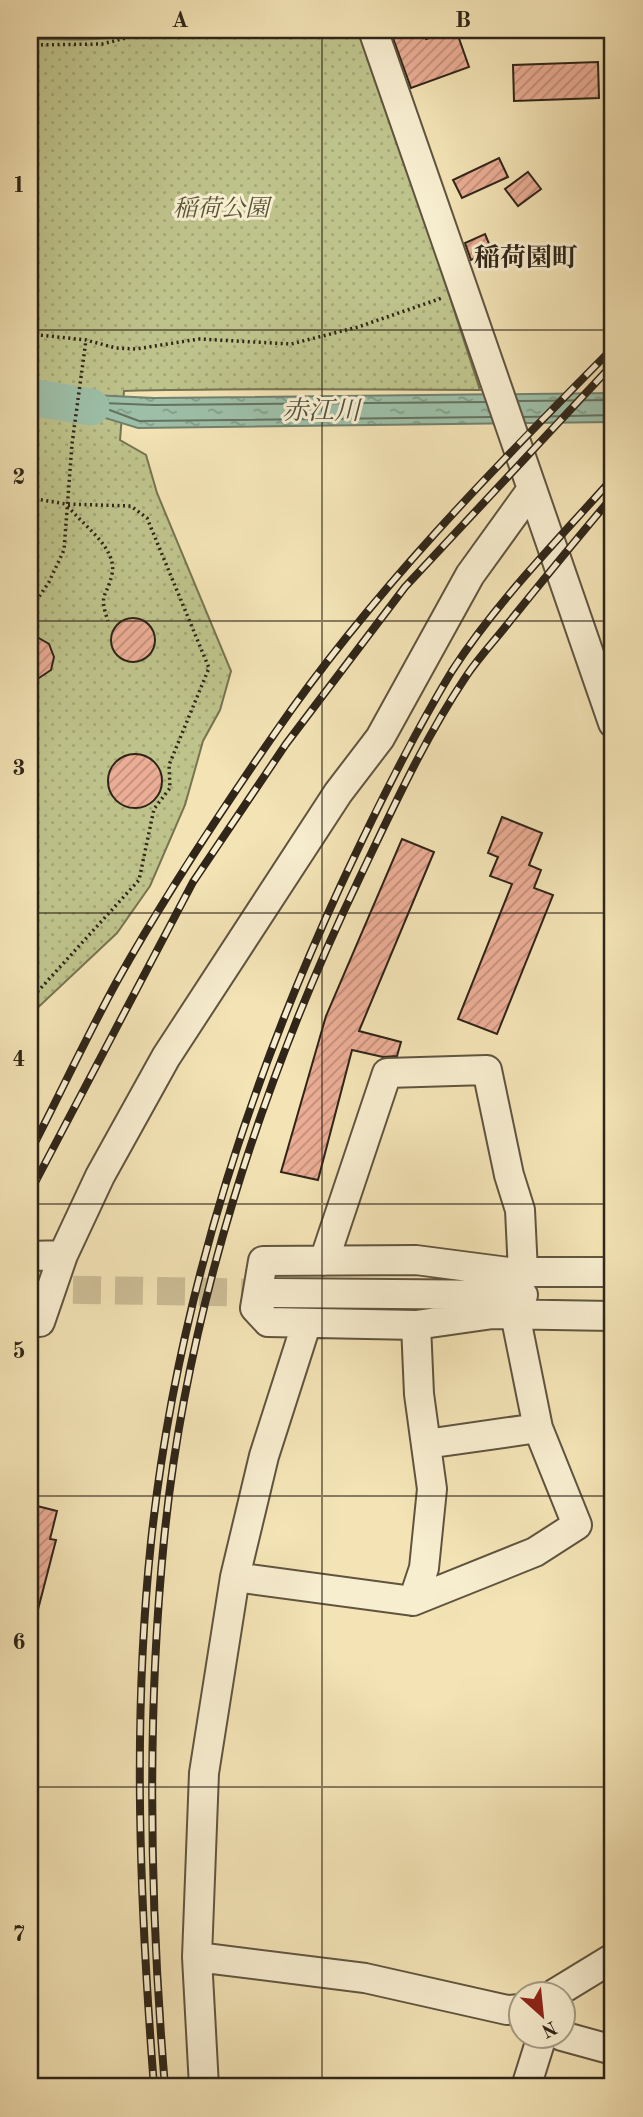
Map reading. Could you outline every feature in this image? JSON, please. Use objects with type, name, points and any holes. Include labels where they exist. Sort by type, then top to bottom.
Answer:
[{"type":"street","points":[[373,30],[498,383],[613,723]]},
{"type":"street","points":[[30,1322],[40,1321],[64,1255],[100,1176],[166,1057],[338,793],[380,738],[470,575],[532,489]]},
{"type":"street","points":[[324,1261],[387,1073],[487,1070],[509,1175],[520,1210],[523,1272]]},
{"type":"street","points":[[30,1256],[64,1255]]},
{"type":"street","points":[[613,1272],[523,1272],[416,1260],[263,1261],[256,1308],[268,1322],[306,1325],[416,1325],[493,1314],[613,1316]]},
{"type":"street","points":[[275,1293],[613,1296]]},
{"type":"street","points":[[235,1577],[413,1601],[535,1552],[577,1525],[538,1428],[515,1314]]},
{"type":"street","points":[[204,2087],[197,1957],[204,1773],[235,1577],[264,1456],[306,1325]]},
{"type":"street","points":[[413,1601],[424,1568],[432,1489],[419,1394],[416,1325]]},
{"type":"street","points":[[426,1444],[538,1428]]},
{"type":"street","points":[[197,1957],[365,1978],[506,2010]]},
{"type":"street","points":[[576,1981],[613,1958]]},
{"type":"street","points":[[576,2040],[613,2050]]},
{"type":"street","points":[[526,2087],[538,2050]]},
{"type":"path","points":[[30,45],[102,44],[158,30]]},
{"type":"path","points":[[30,334],[86,340],[126,349],[200,339],[291,344],[358,327],[464,291]]},
{"type":"path","points":[[30,610],[49,582],[64,550],[72,444],[86,340]]},
{"type":"path","points":[[30,498],[66,504],[131,506],[148,518],[209,668],[169,765],[170,788],[154,808],[139,880],[30,1000]]},
{"type":"path","points":[[66,504],[95,535],[111,562],[112,573],[102,597],[108,621]]},
{"type":"green space","name":"稲荷公園","points":[[30,30],[363,30],[480,390],[124,391],[120,440],[146,455],[157,493],[231,671],[220,710],[203,741],[185,805],[150,886],[117,933],[30,1015]]},
{"type":"green space","points":[[30,30],[141,30],[103,39],[76,40],[30,38]]},
{"type":"water","points":[[30,392],[154,398],[613,393],[613,422],[138,428],[30,395]]},
{"type":"building","points":[[423,30],[426,39],[456,30],[469,67],[411,88],[393,38]]},
{"type":"building","points":[[598,62],[599,98],[514,101],[513,65]]},
{"type":"building","points":[[499,158],[508,177],[462,198],[453,180]]},
{"type":"building","points":[[528,172],[541,189],[518,206],[505,189]]},
{"type":"building","points":[[485,234],[492,251],[471,260],[465,243]]},
{"type":"building","points":[[133,618],[148,625],[155,640],[148,655],[133,662],[118,655],[111,640],[118,625]]},
{"type":"building","points":[[30,633],[49,644],[54,657],[51,670],[30,684]]},
{"type":"building","points":[[135,754],[154,762],[162,781],[154,800],[135,808],[116,800],[108,781],[116,762]]},
{"type":"building","points":[[502,817],[542,833],[529,865],[541,870],[534,888],[553,895],[497,1034],[458,1019],[512,884],[490,876],[498,857],[488,853]]},
{"type":"building","points":[[402,839],[434,852],[359,1031],[401,1042],[397,1056],[383,1057],[352,1050],[318,1180],[281,1172],[326,1016]]},
{"type":"building","points":[[37,1506],[57,1511],[50,1539],[56,1540],[35,1621],[30,1620],[30,1531]]},
{"type":"waterway","name":"赤江川","points":[[30,397],[91,407]]},
{"type":"tunnel","points":[[31,1289],[275,1293]]},
{"type":"railway","points":[[30,1152],[105,1004],[153,919],[233,794],[312,681],[435,533],[613,348]]},
{"type":"railway","points":[[30,1192],[193,882],[286,744],[405,587],[613,364]]},
{"type":"railway","points":[[154,2087],[140,1814],[141,1678],[145,1610],[162,1457],[177,1373],[196,1289],[219,1207],[274,1044],[306,965],[366,832],[422,724],[452,671],[488,620],[613,478]]},
{"type":"railway","points":[[165,2087],[156,1951],[152,1814],[158,1608],[175,1455],[190,1370],[233,1201],[260,1118],[323,957],[423,749],[472,668],[613,496]]},
{"type":"district","name":"稲荷園町","points":[[526,259]]}]
